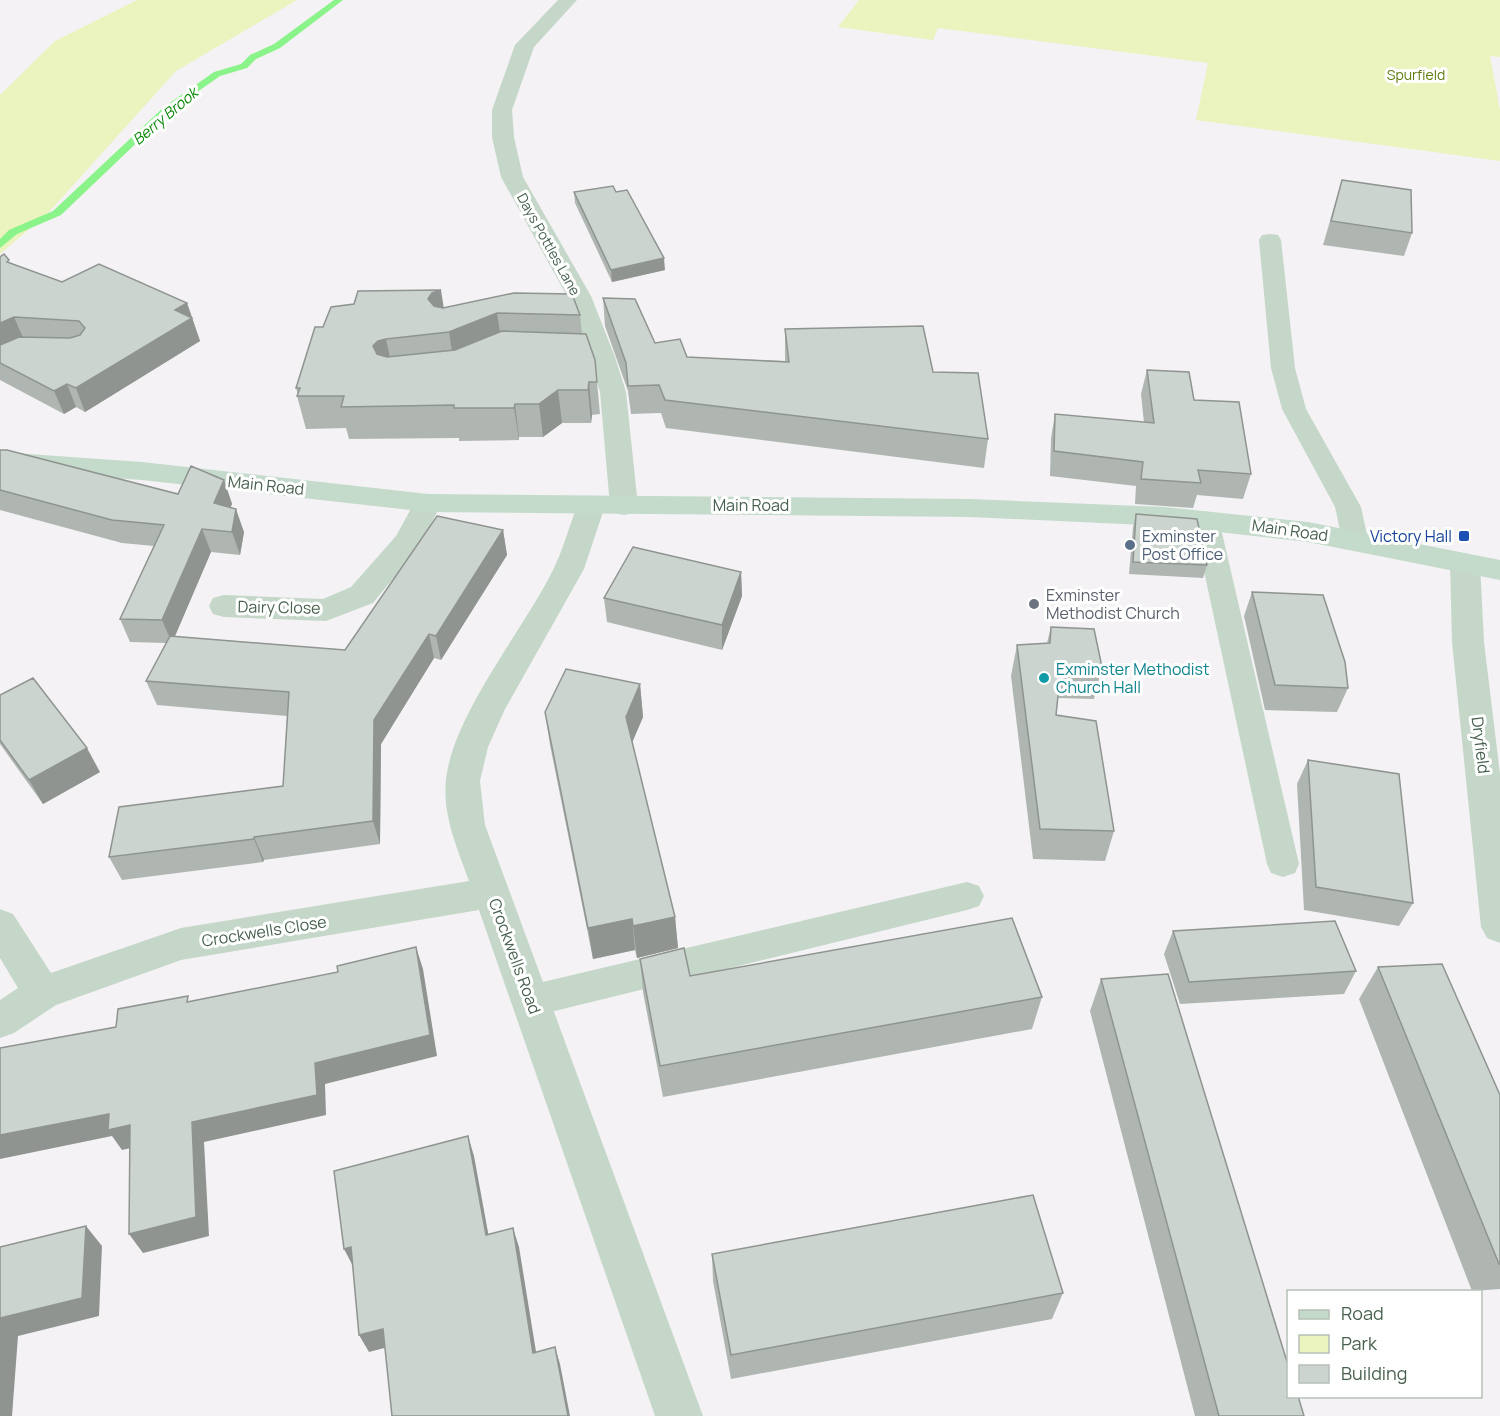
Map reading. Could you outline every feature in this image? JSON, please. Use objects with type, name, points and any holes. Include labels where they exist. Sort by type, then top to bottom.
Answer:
[{"type":"street","name":"Days Pottles Lane","points":[[568,0],[525,45],[502,110],[503,137],[512,177],[579,296],[573,312],[591,357],[613,392],[607,506]]},
{"type":"street","name":"Main Road","points":[[0,461],[142,471],[428,503],[981,508],[1056,510],[1206,520],[1355,539],[1500,570]]},
{"type":"street","name":"Dairy Close","points":[[224,606],[326,610],[362,595],[408,541],[428,503]]},
{"type":"street","name":"Crockwells Road","points":[[607,506],[489,708],[471,747],[463,781],[467,825],[679,1416]]},
{"type":"street","name":"Dryfield","points":[[1465,563],[1468,642],[1500,927]]},
{"type":"street","name":"Crockwells Close","points":[[0,1021],[42,993],[181,944],[492,893]]},
{"type":"street","points":[[0,925],[42,993]]},
{"type":"lane","points":[[1270,240],[1283,368],[1294,409],[1348,507],[1355,539]]},
{"type":"lane","points":[[1206,520],[1283,864]]},
{"type":"lane","points":[[530,1001],[967,896]]},
{"type":"green space","points":[[137,0],[297,0],[176,71],[49,212],[0,254],[0,95],[55,41]]},
{"type":"green space","name":"Spurfield","points":[[859,0],[1500,0],[1500,57],[1490,56],[1500,110],[1500,161],[1196,120],[1208,63],[938,28],[933,40],[838,27]]},
{"type":"building","points":[[1342,180],[1411,190],[1412,233],[1331,221]]},
{"type":"building","points":[[613,186],[616,192],[627,190],[664,258],[611,270],[574,192]]},
{"type":"building","points":[[4,254],[9,260],[7,262],[62,282],[99,264],[187,303],[175,310],[192,318],[76,388],[67,384],[54,391],[0,363],[0,345],[19,337],[70,338],[80,335],[85,328],[79,321],[14,317],[0,323],[0,257]]},
{"type":"building","points":[[441,290],[432,293],[428,299],[434,306],[443,308],[514,293],[572,294],[580,315],[497,313],[449,332],[378,341],[373,346],[377,354],[387,357],[455,350],[502,331],[586,334],[595,360],[597,382],[589,382],[588,390],[558,390],[539,404],[515,404],[514,408],[454,408],[454,405],[341,407],[344,396],[297,396],[300,388],[296,388],[315,327],[323,327],[331,307],[354,304],[358,291]]},
{"type":"building","points":[[603,298],[635,299],[655,343],[680,339],[687,357],[789,362],[785,329],[923,326],[933,372],[978,373],[988,439],[665,400],[659,385],[628,386],[626,363]]},
{"type":"building","points":[[1147,370],[1189,372],[1194,400],[1239,402],[1251,474],[1198,470],[1201,483],[1141,479],[1143,462],[1054,451],[1055,414],[1154,423]]},
{"type":"building","points":[[0,450],[178,494],[191,466],[224,480],[214,503],[236,509],[232,532],[202,529],[162,620],[120,619],[164,525],[112,520],[0,490]]},
{"type":"building","points":[[1136,514],[1197,519],[1207,565],[1133,562]]},
{"type":"building","points":[[437,516],[503,530],[436,636],[429,634],[374,720],[373,821],[109,857],[119,807],[283,786],[289,692],[146,681],[170,636],[345,650]]},
{"type":"building","points":[[633,547],[741,572],[722,625],[604,598]]},
{"type":"building","points":[[1252,592],[1323,595],[1345,662],[1348,688],[1275,685]]},
{"type":"building","points":[[1051,627],[1094,629],[1102,667],[1061,667],[1056,715],[1096,721],[1114,831],[1040,829],[1017,645],[1050,643]]},
{"type":"building","points":[[566,669],[640,684],[626,717],[675,917],[633,926],[632,919],[588,928],[545,712]]},
{"type":"building","points":[[33,678],[87,748],[29,780],[0,740],[0,695]]},
{"type":"building","points":[[1308,760],[1399,774],[1413,903],[1316,887]]},
{"type":"building","points":[[1012,918],[1042,997],[660,1066],[640,959],[684,948],[690,976]]},
{"type":"building","points":[[1335,921],[1356,971],[1189,982],[1173,931]]},
{"type":"building","points":[[416,947],[430,1035],[315,1063],[317,1095],[192,1122],[196,1217],[129,1234],[130,1125],[108,1130],[109,1114],[0,1135],[0,1048],[116,1027],[118,1009],[188,996],[187,1002],[338,972],[337,966]]},
{"type":"building","points":[[1442,964],[1500,1095],[1500,1264],[1378,967]]},
{"type":"building","points":[[1168,974],[1287,1362],[1287,1398],[1299,1398],[1304,1416],[1219,1416],[1101,979]]},
{"type":"building","points":[[468,1136],[486,1235],[513,1228],[533,1353],[555,1347],[568,1416],[392,1416],[383,1329],[359,1335],[351,1247],[344,1249],[334,1171]]},
{"type":"building","points":[[1033,1195],[1063,1293],[731,1355],[712,1254]]},
{"type":"building","points":[[86,1226],[82,1298],[0,1318],[0,1247]]},
{"type":"waterway","name":"Berry Brook","points":[[0,245],[13,232],[57,213],[167,109],[217,74],[244,66],[253,57],[277,46],[339,0]]},
{"type":"place","name":"Victory Hall","points":[[1464,536]]},
{"type":"place","name":"Exminster Post Office","points":[[1130,545]]},
{"type":"place","name":"Exminster Methodist Church","points":[[1034,604]]},
{"type":"place","name":"Exminster Methodist Church Hall","points":[[1044,678]]}]
